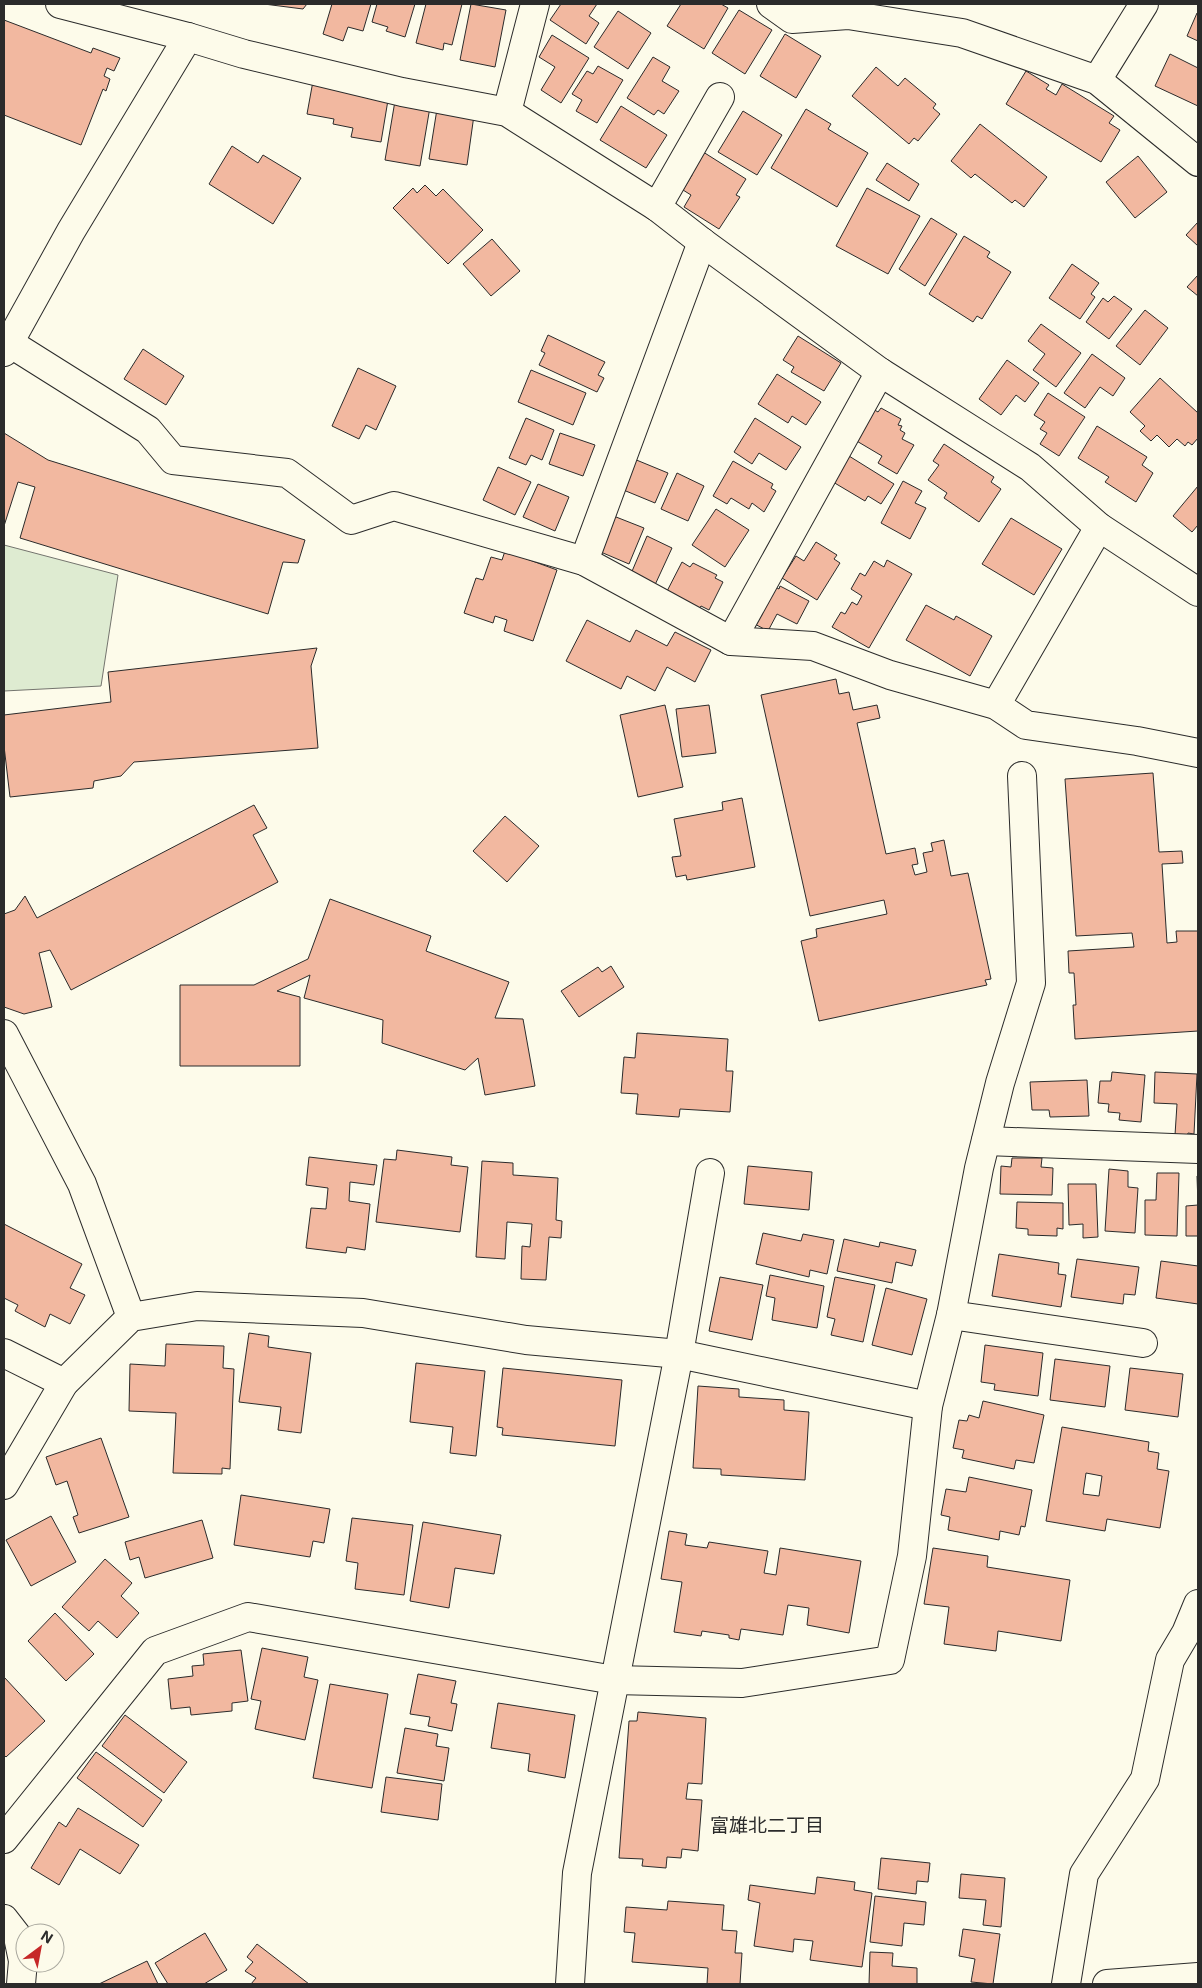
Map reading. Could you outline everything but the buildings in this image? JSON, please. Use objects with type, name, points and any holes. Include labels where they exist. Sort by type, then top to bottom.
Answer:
[{"type":"street","points":[[60,4],[188,37],[244,54],[402,92],[507,112],[657,207],[880,372],[1030,467],[1100,527],[1198,592]]},
{"type":"street","points":[[507,112],[535,4]]},
{"type":"street","points":[[771,4],[792,20],[848,15],[962,33],[1097,80],[1198,162]]},
{"type":"street","points":[[1097,80],[1144,4]]},
{"type":"street","points":[[188,37],[71,231],[6,347],[148,430],[173,460],[287,473],[351,520],[394,506],[584,562],[731,641],[813,646],[890,675],[996,705],[1026,725],[1137,740],[1198,753]]},
{"type":"street","points":[[657,207],[720,97]]},
{"type":"street","points":[[584,562],[702,242]]},
{"type":"street","points":[[731,641],[880,372]]},
{"type":"street","points":[[996,705],[1100,527]]},
{"type":"street","points":[[4,1839],[155,1651],[248,1617],[614,1680],[742,1683],[890,1660],[912,1556],[928,1406],[952,1315],[986,1141],[1000,1083],[1030,983],[1022,776]]},
{"type":"street","points":[[4,1034],[82,1184],[131,1317]]},
{"type":"street","points":[[986,1141],[1198,1149]]},
{"type":"street","points":[[570,1984],[577,1873],[679,1354],[710,1173]]},
{"type":"street","points":[[4,1485],[64,1383],[131,1317],[197,1306],[363,1313],[526,1340],[679,1354],[928,1406]]},
{"type":"street","points":[[952,1315],[1143,1342]]},
{"type":"street","points":[[4,1353],[64,1383]]},
{"type":"street","points":[[1066,1984],[1084,1874],[1145,1779],[1170,1660],[1192,1637],[1198,1604]]},
{"type":"street","points":[[4,1919],[18,1937],[23,1961],[21,1984]]},
{"type":"street","points":[[1107,1984],[1198,1977]]},
{"type":"green space","points":[[4,545],[118,575],[101,686],[4,691]]},
{"type":"district","name":"富雄北二丁目","points":[[767,1825]]}]
